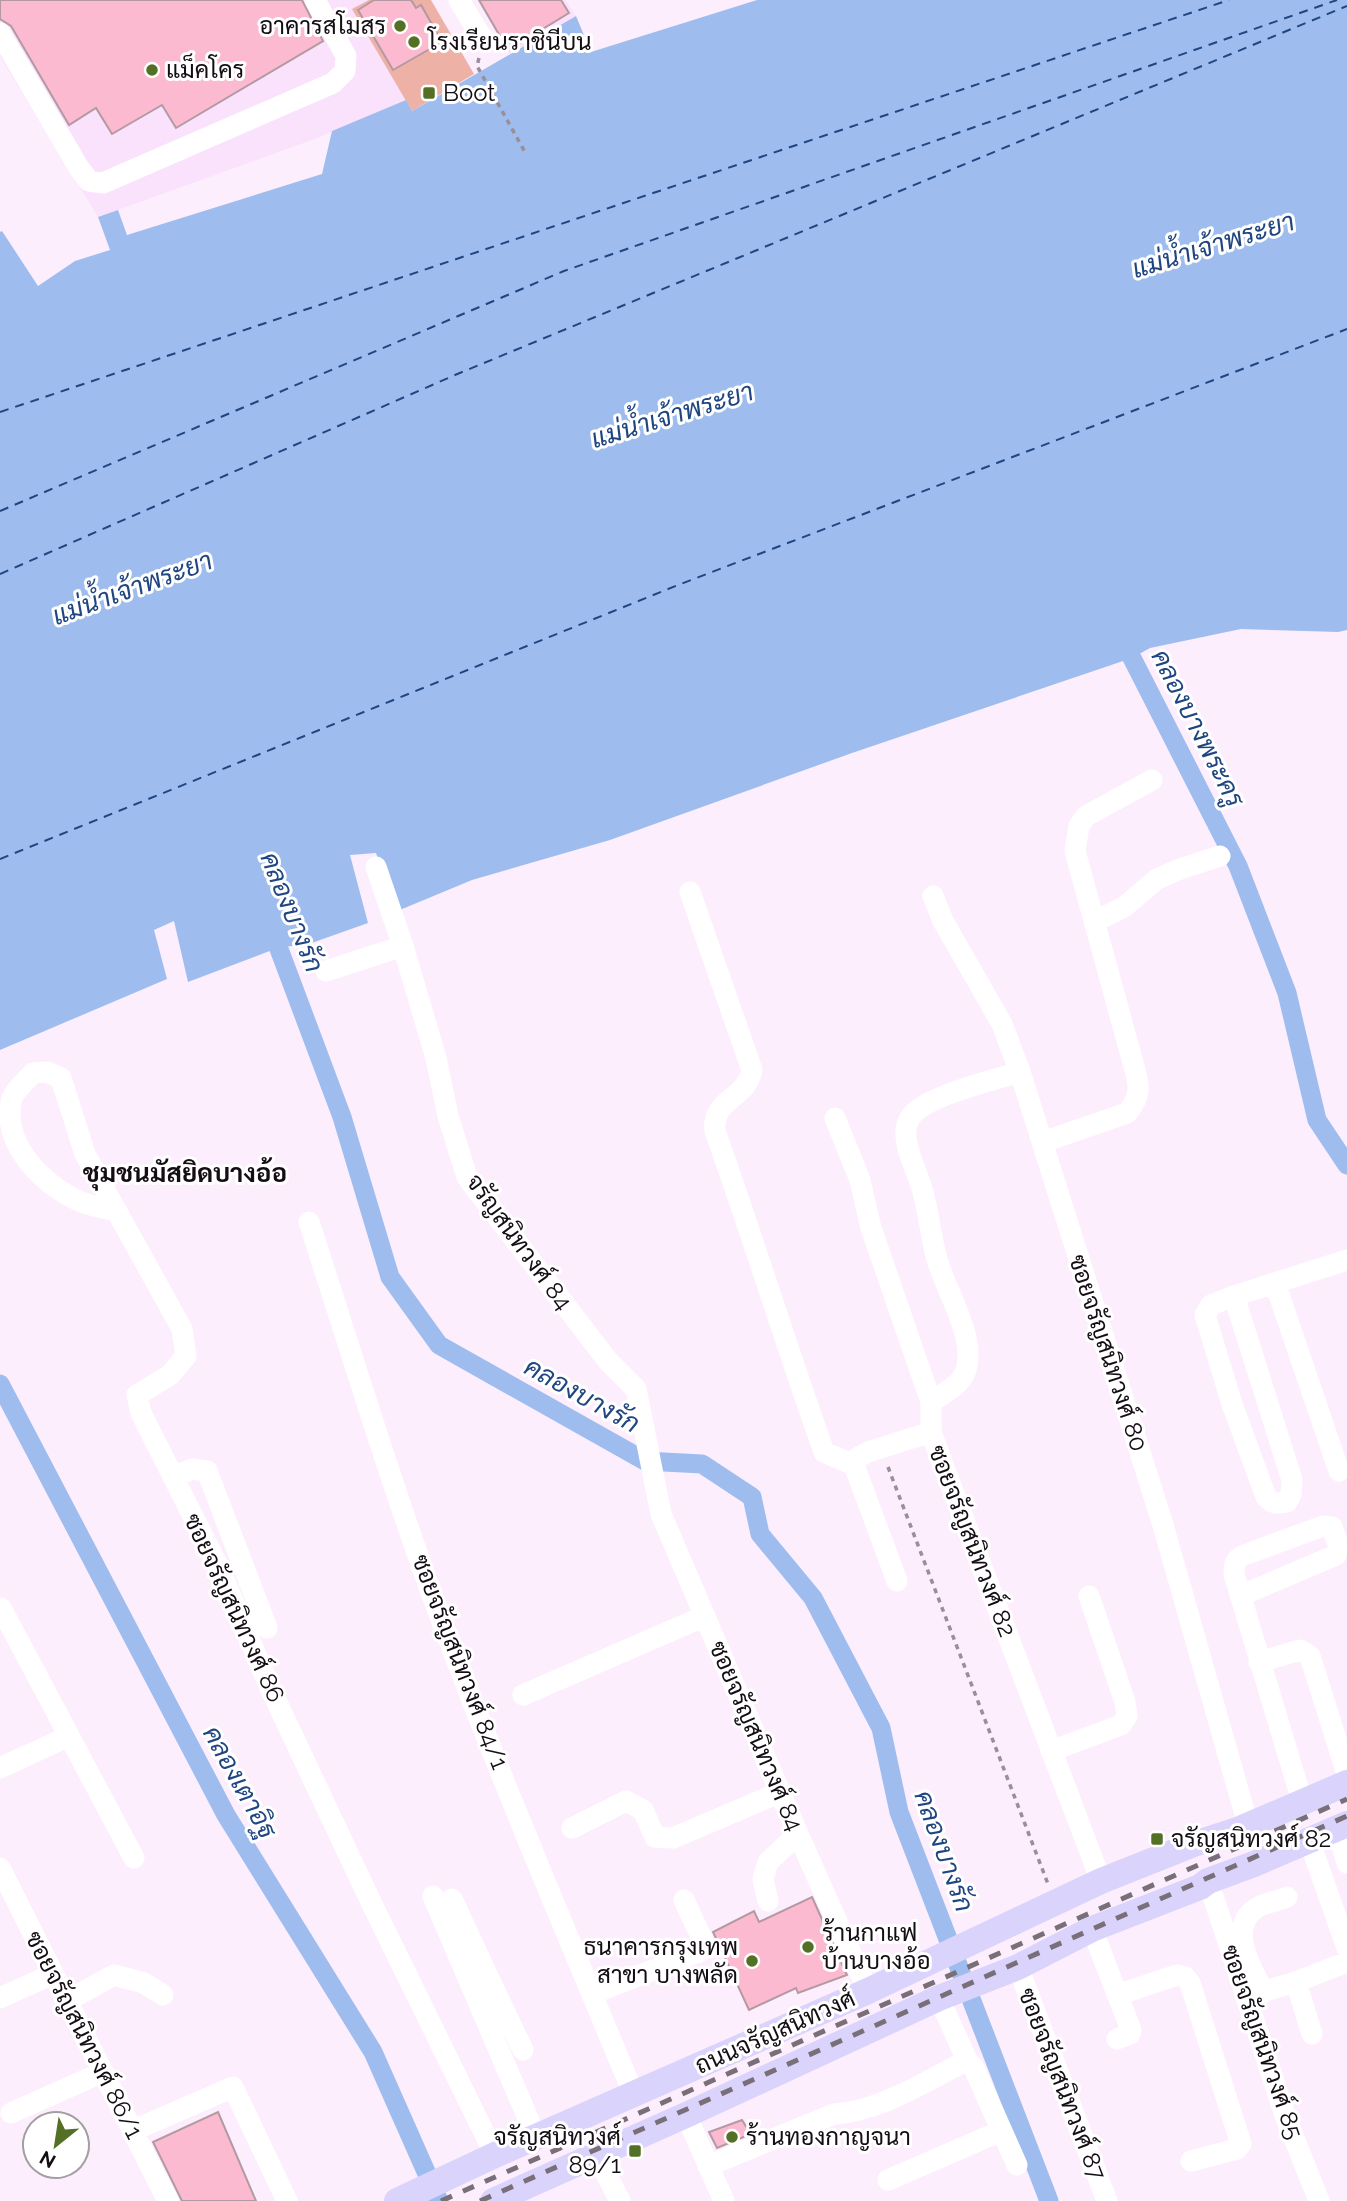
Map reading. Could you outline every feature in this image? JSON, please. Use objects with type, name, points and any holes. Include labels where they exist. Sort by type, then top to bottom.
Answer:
[{"type":"main road","name":"ถนนจรัญสนิทวงศ์","points":[[402,2199],[495,2155],[868,1991],[1101,1881],[1248,1825],[1347,1783]]},
{"type":"main road","name":"ถนนจรัญสนิทวงศ์","points":[[493,2201],[597,2156],[939,1998],[1018,1967],[1092,1929],[1200,1887],[1208,1881],[1342,1826]]},
{"type":"street","points":[[0,33],[79,168],[89,181],[103,183],[333,83],[345,71],[346,56],[315,0]]},
{"type":"street","points":[[459,0],[483,40]]},
{"type":"street","points":[[1043,1142],[1127,1113],[1139,1095],[1132,1059],[1074,851],[1075,837],[1086,816],[1152,780]]},
{"type":"street","points":[[1094,922],[1124,907],[1157,879],[1220,856]]},
{"type":"street","name":"จรัญสนิทวงศ์ 84","points":[[376,867],[436,1058],[448,1116],[467,1177],[608,1361],[636,1389],[654,1479]]},
{"type":"street","points":[[690,892],[752,1070],[750,1079],[743,1088],[717,1111],[715,1131],[756,1245],[792,1364],[824,1451],[854,1465]]},
{"type":"street","name":"ซอยจรัญสนิทวงศ์ 80","points":[[933,896],[943,921],[1003,1024],[1020,1072],[1163,1525],[1248,1825]]},
{"type":"street","points":[[326,971],[402,946]]},
{"type":"street","name":"ซอยจรัญสนิทวงศ์ 86","points":[[116,1211],[80,1201],[40,1177],[15,1150],[7,1121],[12,1098],[33,1073],[47,1072],[61,1078],[85,1154],[182,1329],[186,1356],[170,1375],[137,1395],[141,1412],[220,1570],[271,1690],[495,2155]]},
{"type":"street","points":[[931,1402],[955,1386],[965,1373],[969,1353],[966,1336],[937,1259],[924,1195],[905,1136],[906,1126],[911,1116],[935,1099],[1020,1072]]},
{"type":"street","name":"ซอยจรัญสนิทวงศ์ 82","points":[[835,1118],[860,1180],[871,1228],[931,1402],[931,1432],[1101,1881]]},
{"type":"street","name":"ซอยจรัญสนิทวงศ์ 84/1","points":[[309,1222],[441,1617],[547,1890],[634,2095]]},
{"type":"street","points":[[1234,1296],[1292,1480],[1291,1494],[1287,1502],[1279,1504],[1270,1502],[1266,1497],[1232,1404],[1205,1315],[1211,1305],[1234,1296],[1347,1260]]},
{"type":"street","points":[[1275,1283],[1339,1471]]},
{"type":"street","points":[[897,1581],[854,1465],[857,1458],[868,1452],[931,1432]]},
{"type":"street","points":[[173,1476],[191,1469],[207,1471],[267,1628]]},
{"type":"street","name":"ซอยจรัญสนิทวงศ์ 84","points":[[654,1479],[661,1514],[868,1991]]},
{"type":"street","points":[[1240,1596],[1336,1555],[1339,1547],[1332,1527],[1323,1527],[1237,1558],[1234,1565],[1234,1574],[1240,1596],[1259,1662],[1302,1801]]},
{"type":"street","points":[[1051,1751],[1121,1725],[1126,1716],[1125,1702],[1089,1596]]},
{"type":"street","points":[[1,1608],[134,1858]]},
{"type":"street","points":[[523,1695],[705,1616]]},
{"type":"street","points":[[1259,1662],[1300,1650],[1310,1656],[1347,1774]]},
{"type":"street","points":[[0,1768],[69,1736]]},
{"type":"street","points":[[572,1828],[626,1801],[643,1810],[655,1837],[673,1838],[781,1792]]},
{"type":"street","points":[[1342,1826],[1347,1863]]},
{"type":"street","points":[[768,1901],[763,1878],[768,1862],[798,1834]]},
{"type":"street","points":[[1309,1840],[1347,1948]]},
{"type":"street","name":"ซอยจรัญสนิทวงศ์ 86/1","points":[[0,1868],[168,2201]]},
{"type":"street","name":"ซอยจรัญสนิทวงศ์ 85","points":[[1208,1881],[1255,1994],[1286,2118],[1319,2201]]},
{"type":"street","points":[[443,1897],[476,1973],[536,2137]]},
{"type":"street","points":[[1287,1897],[1255,1909],[1246,1920],[1242,1934],[1255,1994],[1296,1982],[1347,1962]]},
{"type":"street","points":[[592,1994],[701,1951],[704,1943],[684,1900]]},
{"type":"street","points":[[1092,1929],[1131,2032],[1117,2039]]},
{"type":"street","name":"ซอยจรัญสนิทวงศ์ 87","points":[[1018,1967],[1107,2201]]},
{"type":"street","points":[[476,1973],[523,2050]]},
{"type":"street","points":[[0,1998],[53,1974]]},
{"type":"street","points":[[67,2001],[114,1975],[144,1983],[163,1995]]},
{"type":"street","points":[[1117,1995],[1177,1975],[1185,1977],[1190,1983],[1241,2142],[1237,2149],[1191,2161]]},
{"type":"street","points":[[1296,1982],[1312,2034]]},
{"type":"street","points":[[939,1998],[1017,2165]]},
{"type":"street","points":[[708,2166],[834,2114],[853,2113],[909,2090],[967,2060]]},
{"type":"street","points":[[11,2113],[103,2072]]},
{"type":"street","points":[[132,2131],[233,2087],[287,2201]]},
{"type":"street","points":[[686,2115],[724,2201]]},
{"type":"street","points":[[888,2180],[1001,2131]]},
{"type":"street","points":[[597,2156],[620,2201]]},
{"type":"path","points":[[477,66],[526,155]]},
{"type":"path","points":[[888,1467],[1055,1902]]},
{"type":"shaded area","points":[[0,0],[431,0],[474,74],[315,139],[98,217],[0,56]]},
{"type":"shaded area","name":"โรงเรียนราชินีบน","points":[[369,0],[431,0],[474,74],[412,111],[352,9]]},
{"type":"shaded area","name":"โรงเรียนราชินีบน","points":[[477,0],[566,0],[576,16],[509,54]]},
{"type":"water","name":"แม่น้ำเจ้าพระยา","points":[[757,0],[1347,0],[1347,630],[1241,629],[1150,648],[1132,658],[852,753],[610,840],[472,880],[395,912],[376,853],[350,855],[368,923],[306,945],[280,947],[188,982],[174,921],[154,930],[167,979],[0,1050],[0,232],[2,231],[38,286],[75,261],[110,250],[98,217],[118,210],[127,235],[322,174],[332,131],[406,100],[412,111],[576,16],[591,52]]},
{"type":"building","name":"แม็คโคร","points":[[0,0],[302,0],[323,41],[176,128],[162,105],[112,134],[96,108],[69,125],[11,26],[0,19]]},
{"type":"building","name":"อาคารสโมสร","points":[[374,0],[411,0],[416,8],[421,5],[442,42],[393,70],[358,10]]},
{"type":"building","name":"โรงเรียนราชินีบน","points":[[479,0],[561,0],[569,13],[508,50]]},
{"type":"building","points":[[812,1897],[847,1975],[798,1993],[796,1988],[749,2010],[713,1932],[754,1911],[759,1922]]},
{"type":"building","points":[[218,2112],[256,2201],[182,2201],[153,2142]]},
{"type":"building","name":"ร้านทองกาญจนา","points":[[742,2120],[751,2134],[717,2148],[709,2132]]},
{"type":"waterway","name":"คลองบางพระครู","points":[[1123,634],[1132,658],[1238,866],[1287,993],[1317,1120],[1347,1165]]},
{"type":"waterway","name":"คลองบางรัก","points":[[270,925],[342,1117],[390,1277],[439,1345],[645,1461],[702,1464],[752,1497],[760,1534],[813,1598],[881,1728],[899,1812],[1049,2201]]},
{"type":"waterway","name":"คลองเตาอิฐ","points":[[0,1384],[226,1815],[373,2052],[439,2201]]},
{"type":"ferry route","points":[[0,412],[1229,0]]},
{"type":"ferry route","points":[[0,511],[564,271],[1337,0]]},
{"type":"ferry route","points":[[0,574],[455,375],[1347,6]]},
{"type":"ferry route","points":[[0,859],[678,585],[1347,329]]},
{"type":"railway","points":[[441,2201],[1347,1799]]},
{"type":"railway","points":[[480,2201],[1347,1816]]},
{"type":"place","name":"อาคารสโมสร","points":[[400,26]]},
{"type":"place","name":"โรงเรียนราชินีบน","points":[[414,42]]},
{"type":"place","name":"แม็คโคร","points":[[152,70]]},
{"type":"place","name":"Boot","points":[[429,93]]},
{"type":"place","name":"จรัญสนิทวงศ์ 82","points":[[1157,1839]]},
{"type":"place","name":"ร้านกาแฟ บ้านบางอ้อ","points":[[808,1947]]},
{"type":"place","name":"ธนาคารกรุงเทพ สาขา บางพลัด","points":[[752,1961]]},
{"type":"place","name":"ร้านทองกาญจนา","points":[[732,2137]]},
{"type":"place","name":"จรัญสนิทวงศ์ 89/1","points":[[635,2151]]},
{"type":"district","name":"ชุมชนมัสยิดบางอ้อ","points":[[185,1173]]}]
